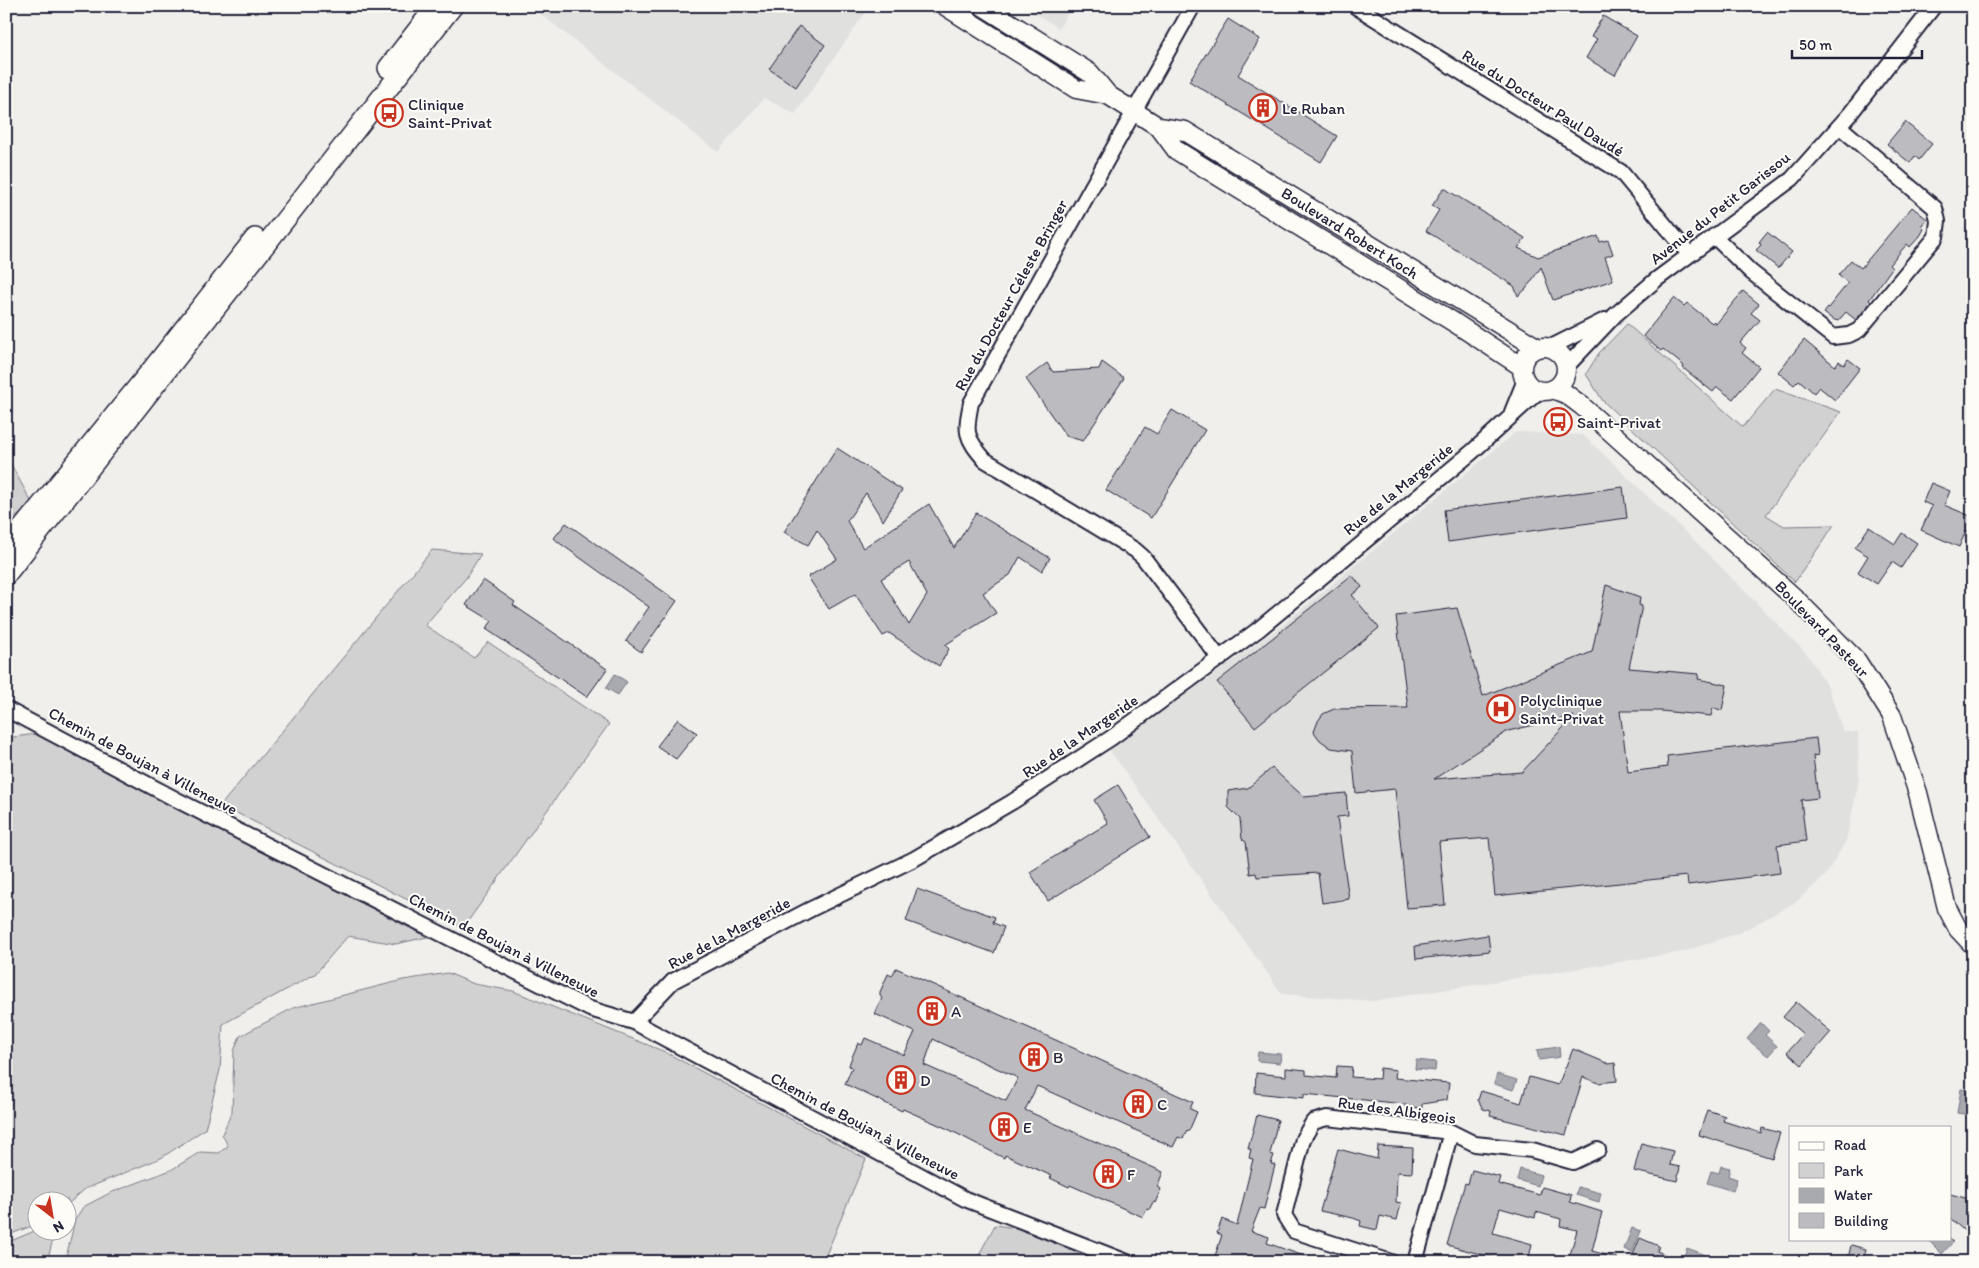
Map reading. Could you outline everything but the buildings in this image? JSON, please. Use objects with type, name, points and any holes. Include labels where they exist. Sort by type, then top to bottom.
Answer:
[{"type":"main road","points":[[6,548],[159,360],[436,6]]},
{"type":"main road","points":[[6,575],[453,6]]},
{"type":"street","name":"Boulevard Robert Koch","points":[[945,6],[1076,89],[1108,95]]},
{"type":"street","name":"Boulevard Robert Koch","points":[[983,6],[1090,73],[1108,95],[1159,127],[1176,150],[1455,322],[1523,373]]},
{"type":"street","name":"Rue du Docteur Céleste Bringer","points":[[1193,6],[971,403],[966,428],[972,445],[985,460],[1135,550],[1143,557],[1220,659]]},
{"type":"street","name":"Rue du Docteur Paul Daudé","points":[[1355,6],[1621,172],[1689,254]]},
{"type":"street","name":"Avenue du Petit Garissou","points":[[1556,381],[1615,315],[1689,254],[1792,179],[1840,126],[1934,6]]},
{"type":"street","points":[[1714,236],[1751,272],[1833,336],[1849,335],[1859,330],[1936,237],[1938,221],[1935,208],[1840,126]]},
{"type":"street","name":"Boulevard Robert Koch","points":[[1159,127],[1185,131],[1544,348]]},
{"type":"street","name":"Avenue du Petit Garissou","points":[[1544,348],[1615,315]]},
{"type":"street","points":[[1544,348],[1560,355],[1556,381],[1534,388],[1523,373],[1527,355],[1544,348]]},
{"type":"street","name":"Rue de la Margeride","points":[[1508,420],[1519,399],[1523,373]]},
{"type":"street","name":"Rue de la Margeride","points":[[634,1022],[673,981],[811,909],[914,859],[1012,802],[1111,738],[1259,629],[1556,381]]},
{"type":"street","name":"Boulevard Pasteur","points":[[1556,381],[1566,394],[1582,406],[1797,600],[1857,661],[1892,716],[1918,793],[1947,908],[1958,929],[1973,945]]},
{"type":"street","name":"Chemin de Boujan à Villeneuve","points":[[6,709],[178,801],[590,1009],[634,1022],[965,1199],[1127,1262]]},
{"type":"street","name":"Rue des Albigeois","points":[[1391,1262],[1294,1231],[1288,1223],[1284,1214],[1303,1139],[1314,1122],[1327,1118],[1451,1132],[1476,1144],[1532,1150],[1573,1162],[1598,1150]]},
{"type":"street","points":[[1415,1262],[1451,1132]]},
{"type":"shaded area","points":[[530,6],[870,6],[795,114],[764,98],[718,152]]},
{"type":"shaded area","points":[[1022,6],[1072,6],[1059,28]]},
{"type":"shaded area","name":"Polyclinique Saint-Privat","points":[[1516,432],[1583,435],[1697,543],[1807,654],[1828,687],[1843,731],[1858,733],[1859,780],[1846,841],[1825,876],[1796,902],[1741,932],[1683,952],[1373,1001],[1282,994],[1109,749],[1279,628]]},
{"type":"green space","points":[[1627,324],[1743,427],[1775,389],[1841,412],[1766,515],[1784,526],[1834,525],[1795,582],[1603,401],[1586,374],[1599,353]]},
{"type":"green space","points":[[6,455],[33,505],[6,524]]},
{"type":"green space","points":[[432,550],[481,554],[466,578],[425,625],[474,658],[488,642],[609,724],[463,928],[221,805]]},
{"type":"green space","points":[[36,734],[427,937],[396,944],[348,936],[315,974],[223,1024],[220,1070],[205,1129],[161,1158],[85,1189],[78,1195],[78,1190],[28,1190],[28,1227],[6,1236],[6,738]]},
{"type":"green space","points":[[448,973],[474,984],[513,991],[663,1051],[866,1159],[823,1262],[65,1262],[70,1240],[78,1240],[78,1215],[83,1207],[110,1193],[171,1170],[200,1152],[219,1153],[228,1146],[222,1134],[232,1112],[234,1051],[240,1036],[293,1008],[403,980]]},
{"type":"green space","points":[[995,1225],[1023,1229],[1096,1262],[975,1262]]},
{"type":"green space","points":[[28,1234],[28,1240],[53,1240],[47,1262],[6,1262],[6,1243]]},
{"type":"water","points":[[615,674],[627,682],[618,695],[606,688]]},
{"type":"water","points":[[1761,1023],[1769,1031],[1765,1035],[1777,1046],[1768,1056],[1747,1039]]},
{"type":"water","points":[[1559,1047],[1560,1057],[1539,1060],[1537,1050]]},
{"type":"water","points":[[1258,1052],[1281,1054],[1280,1063],[1257,1061]]},
{"type":"water","points":[[1416,1060],[1436,1062],[1435,1071],[1415,1069]]},
{"type":"water","points":[[1497,1074],[1517,1080],[1513,1090],[1494,1084]]},
{"type":"water","points":[[1961,1089],[1973,1091],[1970,1115],[1957,1113]]},
{"type":"water","points":[[1721,1166],[1730,1168],[1728,1176],[1737,1179],[1733,1191],[1707,1183],[1711,1171],[1719,1173]]},
{"type":"water","points":[[1520,1169],[1541,1175],[1538,1186],[1517,1180]]},
{"type":"water","points":[[1578,1187],[1601,1193],[1599,1202],[1576,1195]]},
{"type":"water","points":[[1632,1228],[1641,1231],[1632,1253],[1624,1249]]},
{"type":"water","points":[[1928,1240],[1951,1240],[1953,1242],[1942,1254]]},
{"type":"water","points":[[1687,1248],[1711,1257],[1709,1262],[1698,1262],[1684,1256]]},
{"type":"place","name":"Le Ruban","points":[[1263,108]]},
{"type":"place","name":"Clinique Saint-Privat","points":[[389,113]]},
{"type":"place","name":"Saint-Privat","points":[[1558,422]]},
{"type":"place","name":"Polyclinique Saint-Privat","points":[[1501,709]]},
{"type":"place","name":"A","points":[[932,1011]]},
{"type":"place","name":"B","points":[[1034,1057]]},
{"type":"place","name":"D","points":[[901,1080]]},
{"type":"place","name":"C","points":[[1138,1104]]},
{"type":"place","name":"E","points":[[1004,1127]]},
{"type":"place","name":"F","points":[[1108,1174]]}]
